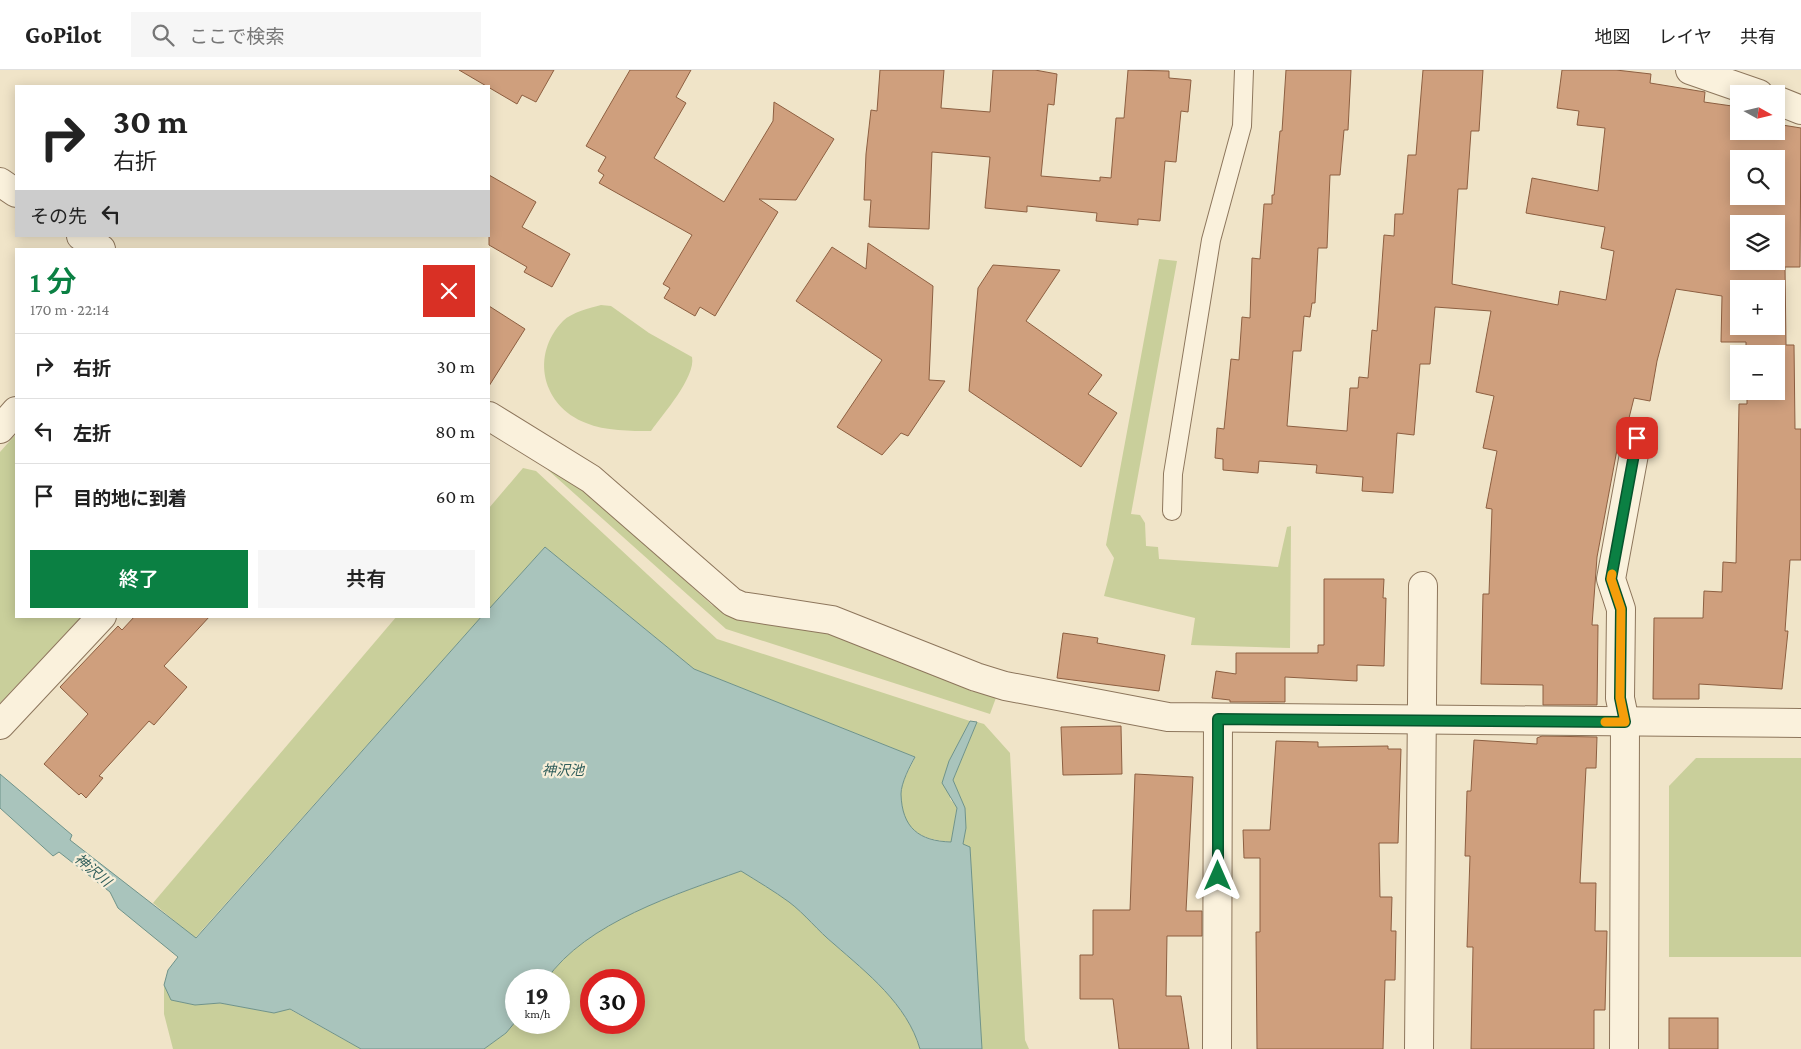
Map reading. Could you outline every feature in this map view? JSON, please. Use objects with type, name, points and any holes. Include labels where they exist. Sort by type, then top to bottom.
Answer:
[{"type":"street","points":[[1690,70],[1733,85]]},
{"type":"street","points":[[1785,104],[1801,110]]},
{"type":"street","points":[[0,182],[15,192]]},
{"type":"street","points":[[83,237],[99,248]]},
{"type":"street","points":[[0,429],[15,413]]},
{"type":"street","points":[[490,417],[591,479],[732,602],[741,606],[832,620],[976,677],[1005,686],[1168,718],[1801,723]]},
{"type":"street","points":[[1624,1049],[1625,722],[1620,698],[1621,609],[1611,579],[1637,438]]},
{"type":"street","points":[[1419,1049],[1420,719],[1423,586]]},
{"type":"street","points":[[0,725],[100,618]]},
{"type":"street","points":[[1217,1049],[1218,719]]},
{"type":"lane","points":[[1172,511],[1173,474],[1211,240],[1242,126],[1244,70]]},
{"type":"green space","points":[[1159,259],[1177,261],[1131,514],[1140,515],[1145,523],[1146,546],[1158,547],[1159,559],[1278,567],[1287,527],[1291,526],[1290,648],[1191,645],[1195,618],[1104,596],[1114,558],[1106,545]]},
{"type":"green space","points":[[601,305],[611,306],[649,333],[692,357],[692,365],[684,385],[651,431],[627,431],[593,426],[571,415],[559,405],[551,392],[544,364],[546,349],[553,334],[563,321],[571,315]]},
{"type":"green space","points":[[15,435],[15,618],[80,618],[0,703],[0,452]]},
{"type":"green space","points":[[549,466],[580,485],[712,605],[737,617],[831,632],[961,682],[970,691],[997,695],[990,714],[726,629],[548,470]]},
{"type":"green space","points":[[523,468],[536,471],[717,639],[970,721],[949,761],[950,799],[957,807],[951,842],[940,841],[921,835],[908,824],[904,816],[901,789],[915,757],[694,669],[545,547],[490,608],[490,507]]},
{"type":"green space","points":[[395,618],[480,618],[195,938],[153,903]]},
{"type":"green space","points":[[977,722],[984,724],[1010,753],[1025,1040],[1029,1049],[982,1049],[963,844],[966,828],[965,808],[953,780]]},
{"type":"green space","points":[[1696,758],[1801,758],[1801,957],[1669,957],[1669,786]]},
{"type":"green space","points":[[741,871],[795,907],[828,939],[860,966],[896,1004],[914,1033],[920,1049],[484,1049],[505,1034],[570,1034],[570,969],[555,969],[563,959],[585,941],[634,912]]},
{"type":"green space","points":[[164,985],[171,1000],[195,1005],[220,1003],[274,1013],[289,1009],[361,1049],[173,1049],[164,1014]]},
{"type":"water","name":"神沢池","points":[[545,547],[694,669],[915,757],[902,785],[902,806],[909,824],[914,830],[930,839],[951,842],[957,808],[942,783],[949,761],[970,721],[977,722],[953,780],[965,808],[966,828],[963,844],[970,847],[982,1049],[920,1049],[906,1018],[872,978],[795,907],[741,871],[662,900],[608,926],[584,942],[555,969],[505,969],[505,1034],[484,1049],[361,1049],[290,1009],[274,1013],[220,1003],[195,1005],[171,1000],[164,985],[168,970],[178,957],[118,908],[110,892],[59,852],[53,856],[0,808],[0,774],[72,835],[70,840],[196,938],[480,618],[490,618],[490,608]]},
{"type":"building","points":[[459,70],[554,70],[536,102],[522,95],[517,104],[490,88],[490,85],[485,85]]},
{"type":"building","points":[[630,70],[691,70],[676,97],[686,103],[654,158],[724,202],[773,121],[774,102],[834,139],[796,200],[759,199],[778,212],[715,316],[700,307],[695,316],[664,298],[670,288],[663,284],[692,235],[599,183],[604,175],[598,171],[606,157],[586,146]]},
{"type":"building","points":[[880,70],[944,70],[941,108],[990,112],[993,70],[1035,70],[1057,74],[1054,105],[1048,104],[1041,176],[1100,181],[1100,177],[1111,178],[1116,118],[1124,118],[1128,70],[1169,71],[1169,78],[1191,80],[1188,112],[1181,111],[1176,162],[1165,161],[1160,221],[1138,219],[1138,225],[1096,221],[1097,213],[1027,206],[1027,212],[985,208],[990,157],[932,152],[929,229],[869,227],[871,200],[864,200],[866,154],[871,110],[877,111]]},
{"type":"building","points":[[1286,70],[1351,70],[1348,130],[1344,130],[1340,175],[1330,175],[1327,248],[1318,248],[1315,303],[1312,303],[1310,317],[1304,316],[1301,351],[1293,351],[1287,426],[1347,431],[1350,388],[1358,388],[1359,377],[1368,378],[1372,330],[1377,331],[1384,235],[1394,236],[1395,214],[1403,214],[1408,155],[1416,155],[1423,70],[1483,70],[1479,131],[1471,131],[1467,189],[1458,189],[1452,284],[1558,305],[1560,291],[1606,300],[1614,251],[1601,248],[1605,227],[1526,213],[1532,178],[1598,191],[1605,128],[1577,125],[1579,111],[1557,108],[1562,70],[1616,70],[1651,74],[1650,83],[1705,92],[1704,102],[1730,106],[1730,140],[1785,140],[1785,125],[1801,128],[1800,267],[1785,267],[1786,345],[1794,345],[1795,429],[1801,429],[1801,560],[1790,560],[1785,631],[1788,631],[1782,689],[1699,684],[1699,699],[1653,699],[1654,618],[1703,618],[1704,591],[1722,592],[1723,562],[1736,563],[1739,404],[1747,404],[1747,400],[1785,400],[1785,345],[1746,345],[1746,342],[1721,342],[1722,296],[1676,289],[1657,361],[1650,401],[1634,398],[1627,426],[1619,439],[1597,557],[1592,625],[1598,625],[1597,705],[1543,705],[1543,685],[1481,684],[1483,594],[1489,594],[1492,509],[1486,508],[1497,451],[1483,448],[1494,396],[1476,392],[1491,311],[1435,307],[1430,364],[1420,364],[1414,435],[1397,433],[1393,493],[1362,491],[1363,477],[1316,473],[1317,465],[1259,461],[1258,473],[1223,470],[1223,459],[1215,458],[1217,428],[1224,429],[1231,359],[1239,360],[1242,317],[1250,318],[1252,258],[1260,259],[1264,204],[1272,204],[1272,195],[1274,195],[1280,131],[1282,131]]},
{"type":"building","points":[[490,176],[536,202],[522,227],[570,254],[552,287],[524,272],[527,267],[489,245]]},
{"type":"building","points":[[868,243],[933,286],[929,380],[945,381],[908,436],[901,433],[882,455],[837,427],[882,360],[796,301],[832,247],[866,269]]},
{"type":"building","points":[[993,265],[1060,270],[1026,321],[1102,375],[1088,394],[1117,413],[1081,467],[969,391],[978,288]]},
{"type":"building","points":[[490,307],[525,329],[490,384]]},
{"type":"building","points":[[1324,579],[1384,579],[1383,598],[1386,598],[1384,666],[1357,665],[1357,681],[1285,677],[1285,702],[1230,702],[1230,700],[1212,698],[1216,671],[1236,674],[1236,653],[1318,653],[1318,645],[1324,645]]},
{"type":"building","points":[[133,618],[208,618],[164,666],[187,687],[154,725],[149,721],[99,776],[103,778],[86,798],[81,793],[79,795],[44,764],[88,714],[60,687],[118,626],[122,630]]},
{"type":"building","points":[[1063,633],[1098,638],[1097,643],[1165,655],[1159,691],[1057,678]]},
{"type":"building","points":[[1121,726],[1122,774],[1063,775],[1061,727]]},
{"type":"building","points":[[1542,736],[1597,737],[1596,768],[1586,768],[1580,883],[1596,883],[1595,931],[1607,931],[1605,1010],[1594,1010],[1594,1049],[1471,1049],[1473,947],[1467,947],[1470,856],[1465,856],[1467,791],[1471,791],[1474,740],[1537,744],[1537,738]]},
{"type":"building","points":[[1276,741],[1318,742],[1318,747],[1388,746],[1388,749],[1401,749],[1398,843],[1379,843],[1380,897],[1392,897],[1391,931],[1396,931],[1395,980],[1385,980],[1383,1049],[1257,1049],[1256,932],[1260,932],[1260,858],[1244,858],[1243,830],[1270,830]]},
{"type":"building","points":[[1135,774],[1193,777],[1186,911],[1202,911],[1202,936],[1167,936],[1166,996],[1181,996],[1189,1049],[1119,1049],[1113,999],[1080,999],[1080,955],[1093,955],[1093,910],[1130,910]]},
{"type":"building","points":[[1669,1018],[1718,1018],[1718,1049],[1669,1049]]},
{"type":"slow traffic","points":[[1605,722],[1625,722],[1620,698],[1621,609],[1611,579],[1612,574]]},
{"type":"route","points":[[1218,876],[1218,719],[1625,722],[1620,698],[1621,609],[1611,579],[1637,438]]},
{"type":"water label","name":"神沢川","points":[[93,870]]}]
